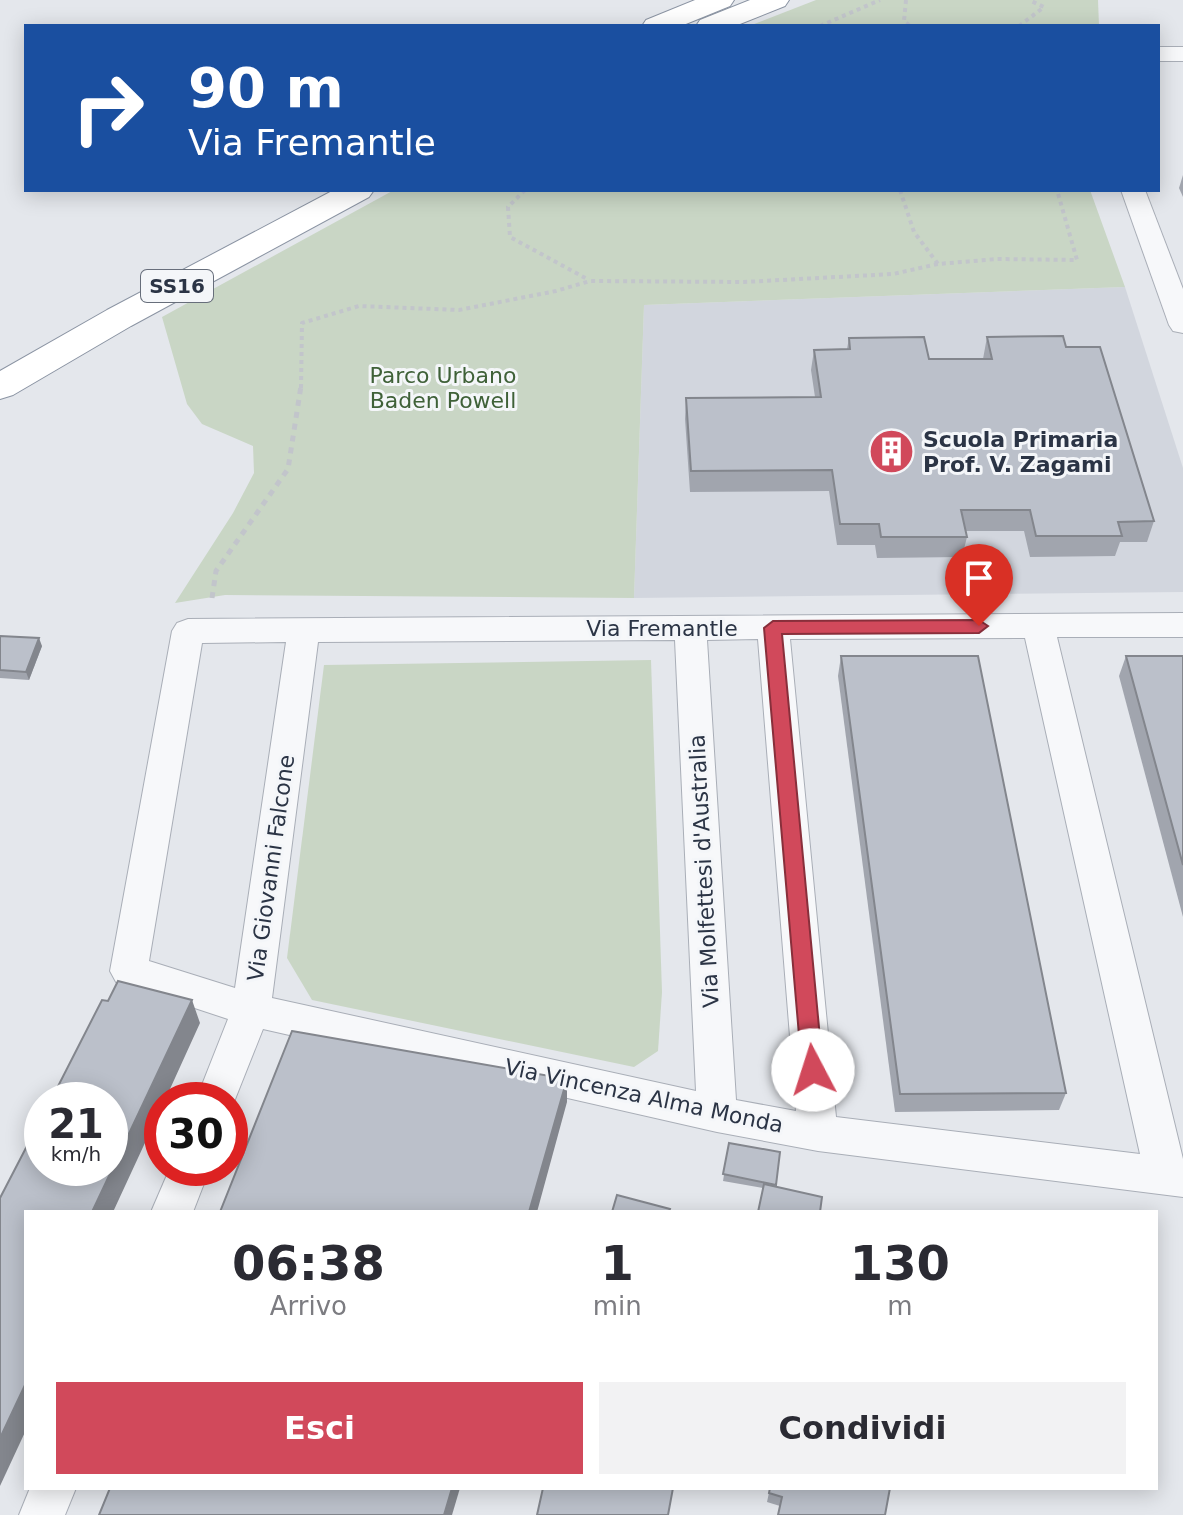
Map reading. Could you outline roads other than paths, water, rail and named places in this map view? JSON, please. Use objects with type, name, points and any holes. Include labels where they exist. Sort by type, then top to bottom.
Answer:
[{"type":"highway","points":[[661,24],[720,0]]},
{"type":"highway","points":[[715,24],[775,0]]},
{"type":"highway","name":"SS16","points":[[0,355],[300,192]]},
{"type":"highway","name":"SS16","points":[[0,387],[119,318],[354,192]]},
{"type":"street","points":[[1160,54],[1183,54]]},
{"type":"street","points":[[1134,192],[1173,272],[1183,325]]},
{"type":"street","name":"Via Fremantle","points":[[198,631],[1183,625]]},
{"type":"street","points":[[1038,626],[1174,1177]]},
{"type":"street","name":"Via Molfettesi d'Australia","points":[[690,628],[717,1114]]},
{"type":"street","points":[[773,628],[818,1133]]},
{"type":"street","name":"Via Giovanni Falcone","points":[[223,1082],[251,1010],[304,630]]},
{"type":"street","name":"Via Vincenza Alma Monda","points":[[198,631],[129,971],[251,1010],[717,1114],[818,1133],[1174,1177]]},
{"type":"street","points":[[173,1210],[183,1186]]},
{"type":"street","points":[[42,1515],[52,1490]]},
{"type":"place","name":"Scuola Primaria Prof. V. Zagami","points":[[892,452]]},
{"type":"park label","name":"Parco Urbano Baden Powell","points":[[443,388]]}]
